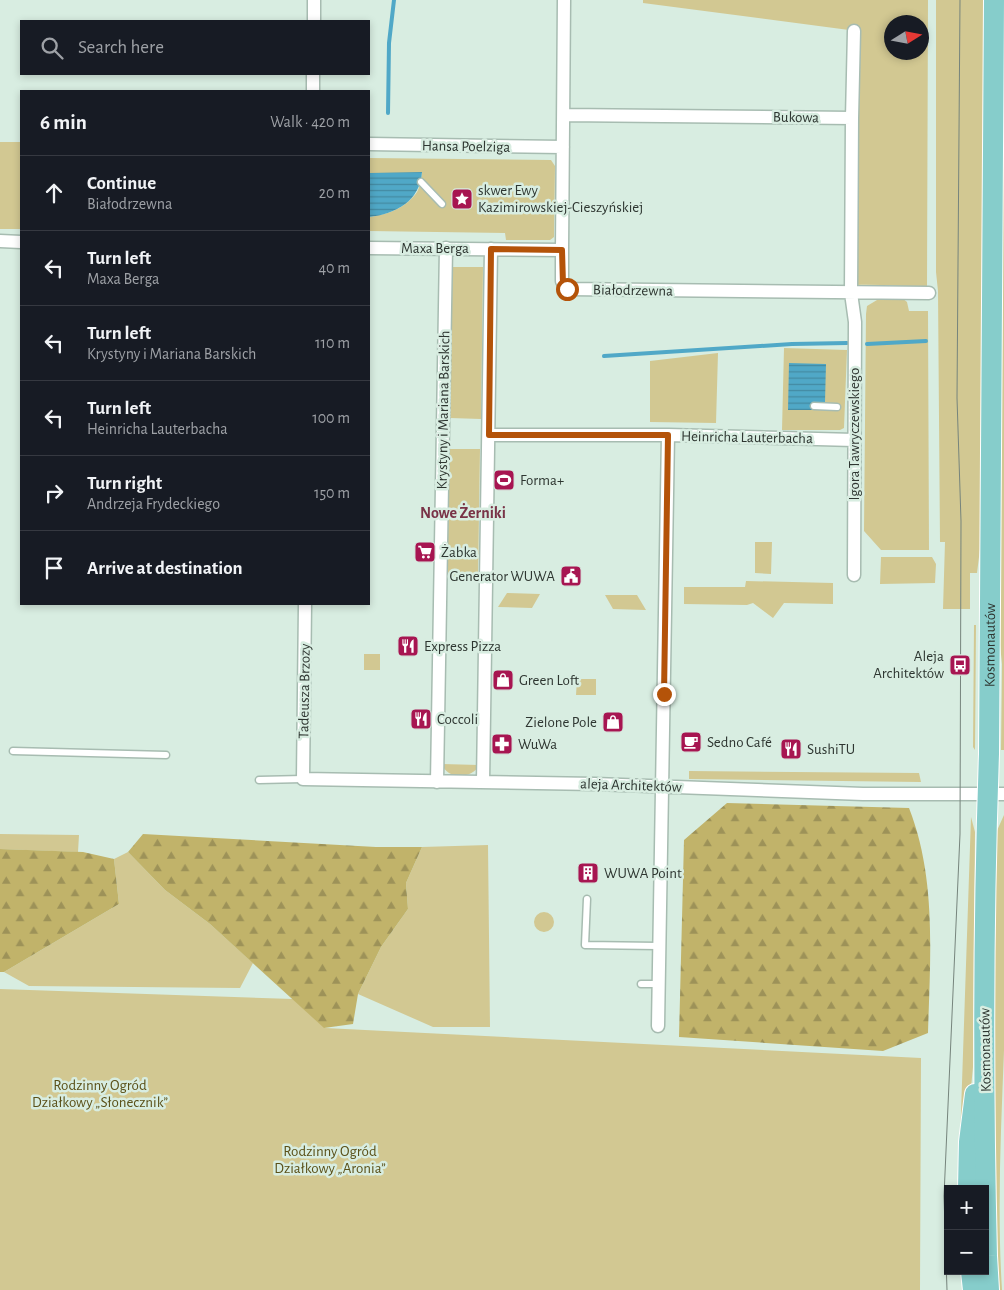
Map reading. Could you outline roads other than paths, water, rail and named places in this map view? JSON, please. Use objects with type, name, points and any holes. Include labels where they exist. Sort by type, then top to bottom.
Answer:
[{"type":"main road","name":"Kosmonautów","points":[[989,1290],[986,1230],[983,1043],[985,833],[996,794],[994,0]]},
{"type":"main road","points":[[968,1185],[969,1142],[983,1043]]},
{"type":"main road","points":[[971,1275],[973,1290]]},
{"type":"street","points":[[314,0],[314,20]]},
{"type":"street","name":"Białodrzewna","points":[[564,0],[562,250],[563,284],[567,289],[929,293]]},
{"type":"street","points":[[851,293],[854,31]]},
{"type":"street","points":[[313,75],[313,90]]},
{"type":"street","name":"Bukowa","points":[[564,115],[852,118]]},
{"type":"street","name":"Hansa Poelziga","points":[[370,144],[563,147]]},
{"type":"street","points":[[0,241],[20,242]]},
{"type":"street","name":"Maxa Berga","points":[[370,248],[562,250]]},
{"type":"street","name":"Krystyny i Mariana Barskich","points":[[437,782],[446,248]]},
{"type":"street","points":[[482,782],[491,249]]},
{"type":"street","name":"Igora Tawryczewskiego","points":[[851,293],[855,322],[854,574]]},
{"type":"street","name":"Heinricha Lauterbacha","points":[[489,435],[668,435],[854,440]]},
{"type":"street","points":[[658,1026],[668,435]]},
{"type":"street","name":"Tadeusza Brzozy","points":[[303,778],[305,605]]},
{"type":"street","name":"aleja Architektów","points":[[303,778],[566,783],[862,794],[996,794]]},
{"type":"lane","points":[[421,182],[442,204]]},
{"type":"lane","points":[[814,406],[837,407]]},
{"type":"lane","points":[[12,751],[166,755]]},
{"type":"lane","name":"aleja Architektów","points":[[259,780],[303,778]]},
{"type":"lane","points":[[587,899],[585,945],[658,946]]},
{"type":"lane","points":[[641,984],[659,984]]},
{"type":"water","points":[[422,172],[417,191],[405,204],[388,213],[370,217],[370,173]]},
{"type":"water","points":[[789,363],[826,364],[825,402],[814,404],[814,410],[788,410]]},
{"type":"waterway","points":[[388,113],[389,43],[394,0]]},
{"type":"waterway","points":[[867,344],[926,341]]},
{"type":"waterway","points":[[604,356],[792,344],[847,343]]},
{"type":"tram line","points":[[947,1290],[944,1196],[960,834],[961,521],[957,398],[960,0]]},
{"type":"place","name":"skwer Ewy Kazimirowskiej-Cieszyńskiej","points":[[462,199]]},
{"type":"place","name":"Forma+","points":[[504,480]]},
{"type":"place","name":"Żabka","points":[[425,552]]},
{"type":"place","name":"Generator WUWA","points":[[571,576]]},
{"type":"place","name":"Express Pizza","points":[[408,646]]},
{"type":"place","name":"Aleja Architektów","points":[[960,665]]},
{"type":"place","name":"Green Loft","points":[[503,680]]},
{"type":"place","name":"Coccoli","points":[[421,719]]},
{"type":"place","name":"Zielone Pole","points":[[613,722]]},
{"type":"place","name":"Sedno Café","points":[[691,742]]},
{"type":"place","name":"WuWa","points":[[502,744]]},
{"type":"place","name":"SushiTU","points":[[791,749]]},
{"type":"place","name":"WUWA Point","points":[[588,873]]},
{"type":"district","name":"Nowe Żerniki","points":[[463,512]]},
{"type":"park label","name":"Rodzinny Ogród Działkowy „Słonecznik”","points":[[100,1094]]},
{"type":"park label","name":"Rodzinny Ogród Działkowy „Aronia”","points":[[330,1160]]}]
